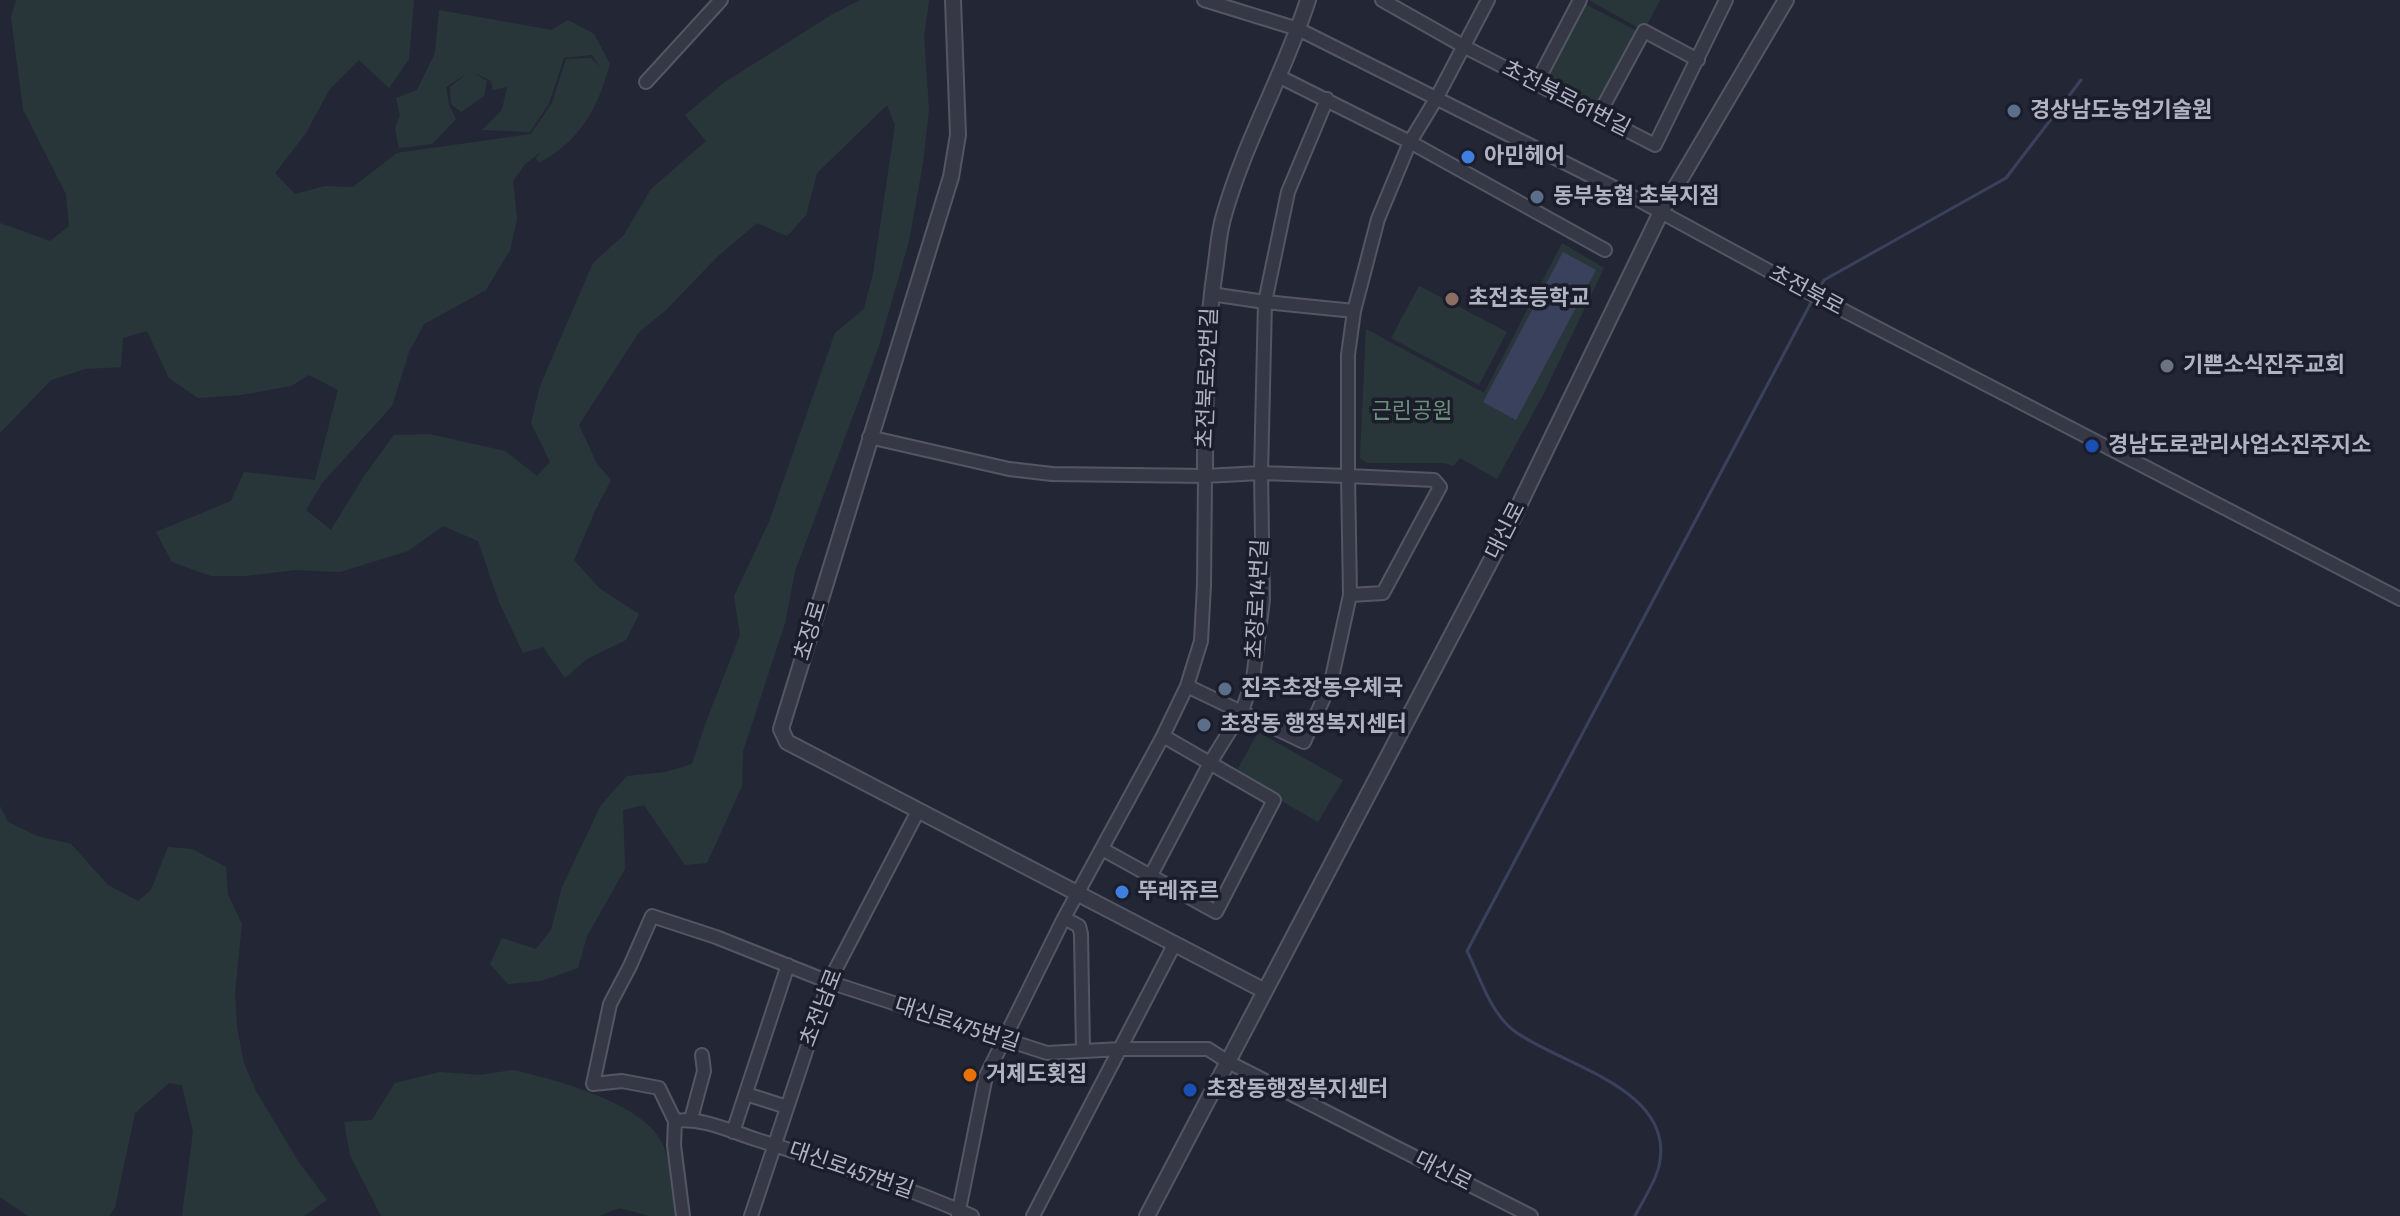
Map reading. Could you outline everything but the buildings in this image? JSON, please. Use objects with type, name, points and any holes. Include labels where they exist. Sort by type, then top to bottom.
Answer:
[{"type":"street","points":[[646,82],[721,0]]},
{"type":"street","name":"초장로","points":[[953,0],[958,135],[951,177],[781,729],[787,742],[1263,990]]},
{"type":"street","name":"초전북로","points":[[1204,0],[1298,29],[1661,212],[1814,296],[2400,599]]},
{"type":"street","name":"초전북로52번길","points":[[1308,0],[1249,140],[1223,218],[1211,294],[1205,387],[1205,476],[1261,473],[1434,480],[1440,487],[1383,593],[1350,595]]},
{"type":"street","name":"초전북로61번길","points":[[1382,0],[1465,47],[1655,145],[1698,60],[1723,1]]},
{"type":"street","points":[[1187,686],[1304,742],[1331,682],[1350,595],[1348,355],[1354,311],[1378,219],[1410,142],[1465,47],[1488,0]]},
{"type":"street","points":[[1536,84],[1580,0]]},
{"type":"street","name":"대신로","points":[[1147,1216],[1510,524],[1661,212],[1786,0]]},
{"type":"street","points":[[1598,116],[1644,31],[1698,60]]},
{"type":"street","points":[[1278,76],[1410,142],[1605,250]]},
{"type":"street","points":[[1261,473],[1265,302],[1288,192],[1327,99]]},
{"type":"street","name":"초전북로52번길","points":[[1211,294],[1354,311]]},
{"type":"street","points":[[869,437],[1009,469],[1052,474],[1205,476],[1201,641],[1187,686],[1064,918],[986,1076],[959,1213]]},
{"type":"street","name":"초장로14번길","points":[[1210,763],[1242,711],[1253,679],[1263,600],[1261,473]]},
{"type":"street","points":[[1102,849],[1216,912],[1274,800],[1163,736]]},
{"type":"street","points":[[1150,877],[1210,763]]},
{"type":"street","name":"초전남로","points":[[751,1216],[829,982],[918,811]]},
{"type":"street","name":"대신로475번길","points":[[675,1121],[659,1088],[622,1081],[593,1084],[610,1004],[652,916],[716,937],[829,982],[1047,1053],[1208,1049],[1228,1062]]},
{"type":"street","points":[[1064,918],[1079,926],[1081,934],[1083,1051]]},
{"type":"street","points":[[1033,1216],[1174,945]]},
{"type":"street","points":[[733,1132],[788,965]]},
{"type":"street","points":[[683,1216],[674,1145],[675,1121],[691,1119],[704,1071],[702,1055]]},
{"type":"street","name":"대신로","points":[[1228,1062],[1531,1216]]},
{"type":"street","points":[[746,1094],[787,1107]]},
{"type":"street","name":"대신로457번길","points":[[691,1119],[908,1190],[972,1216]]},
{"type":"green space","points":[[16,0],[414,0],[409,59],[389,88],[359,60],[329,90],[306,133],[275,173],[295,194],[325,186],[353,187],[397,153],[531,134],[552,103],[566,59],[591,58],[600,67],[592,55],[564,58],[549,103],[530,132],[482,130],[502,110],[507,87],[493,90],[491,81],[470,71],[487,81],[484,96],[461,112],[451,104],[450,87],[467,73],[446,87],[449,105],[456,119],[432,144],[399,148],[395,128],[400,115],[396,98],[417,90],[435,53],[439,10],[552,30],[568,20],[594,34],[610,64],[593,109],[576,133],[554,154],[539,163],[536,158],[541,152],[525,164],[513,181],[517,219],[510,250],[486,290],[424,324],[409,352],[392,406],[322,483],[306,510],[331,530],[394,435],[429,434],[505,451],[537,476],[550,462],[531,423],[540,386],[593,263],[624,235],[651,189],[706,141],[685,115],[725,82],[860,0],[929,0],[924,37],[929,109],[909,241],[878,349],[795,571],[785,623],[743,751],[742,786],[707,863],[685,865],[644,805],[623,810],[625,869],[587,936],[578,968],[541,981],[508,984],[490,964],[502,938],[536,949],[551,930],[562,887],[601,805],[627,776],[666,772],[692,764],[740,635],[734,596],[769,522],[835,333],[864,309],[873,274],[895,125],[887,105],[817,173],[806,215],[787,236],[757,223],[639,332],[579,425],[597,464],[611,480],[574,560],[599,588],[639,614],[626,640],[587,659],[565,678],[543,647],[523,653],[499,602],[478,541],[443,526],[408,551],[340,572],[296,570],[211,576],[172,562],[156,532],[231,501],[244,472],[315,480],[338,390],[309,375],[291,386],[241,395],[198,398],[169,378],[147,331],[123,338],[121,367],[85,369],[51,380],[0,433],[0,223],[50,241],[69,226],[66,194],[23,109],[11,17]]},
{"type":"green space","points":[[1589,0],[1660,0],[1644,31]]},
{"type":"green space","points":[[1583,3],[1637,31],[1595,109],[1542,82]]},
{"type":"green space","name":"근린공원","points":[[1562,243],[1604,268],[1543,395],[1497,479],[1460,458],[1453,466],[1444,463],[1367,463],[1360,458],[1366,329],[1484,393]]},
{"type":"green space","points":[[1419,286],[1507,332],[1479,385],[1391,338]]},
{"type":"green space","points":[[1258,732],[1343,780],[1318,822],[1235,774]]},
{"type":"green space","points":[[0,806],[8,822],[37,836],[71,844],[108,885],[138,901],[151,890],[168,847],[192,849],[226,867],[228,895],[242,924],[235,993],[237,1028],[244,1063],[256,1091],[298,1161],[327,1200],[304,1216],[182,1216],[193,1132],[182,1085],[169,1083],[135,1113],[115,1207],[109,1216],[28,1216],[0,1197]]},
{"type":"green space","points":[[513,1070],[596,1095],[637,1116],[652,1129],[662,1143],[668,1160],[679,1216],[650,1216],[619,1208],[599,1216],[381,1216],[350,1155],[344,1122],[372,1120],[395,1083],[440,1072],[480,1075]]},
{"type":"water","points":[[1563,252],[1596,270],[1516,420],[1483,402]]},
{"type":"waterway","points":[[1818,291],[1824,280],[2006,178],[2081,80]]},
{"type":"waterway","points":[[1635,1216],[1659,1166],[1660,1139],[1650,1116],[1633,1097],[1610,1082],[1533,1043],[1505,1023],[1492,1004],[1467,951],[1814,297]]},
{"type":"place","name":"경상남도농업기술원","points":[[2014,111]]},
{"type":"place","name":"아민헤어","points":[[1468,157]]},
{"type":"place","name":"동부농협 초북지점","points":[[1537,197]]},
{"type":"place","name":"초전초등학교","points":[[1452,299]]},
{"type":"place","name":"기쁜소식진주교회","points":[[2167,366]]},
{"type":"place","name":"경남도로관리사업소진주지소","points":[[2092,446]]},
{"type":"place","name":"진주초장동우체국","points":[[1225,689]]},
{"type":"place","name":"초장동 행정복지센터","points":[[1204,725]]},
{"type":"place","name":"뚜레쥬르","points":[[1122,892]]},
{"type":"place","name":"거제도횟집","points":[[970,1075]]},
{"type":"place","name":"초장동행정복지센터","points":[[1190,1090]]}]
